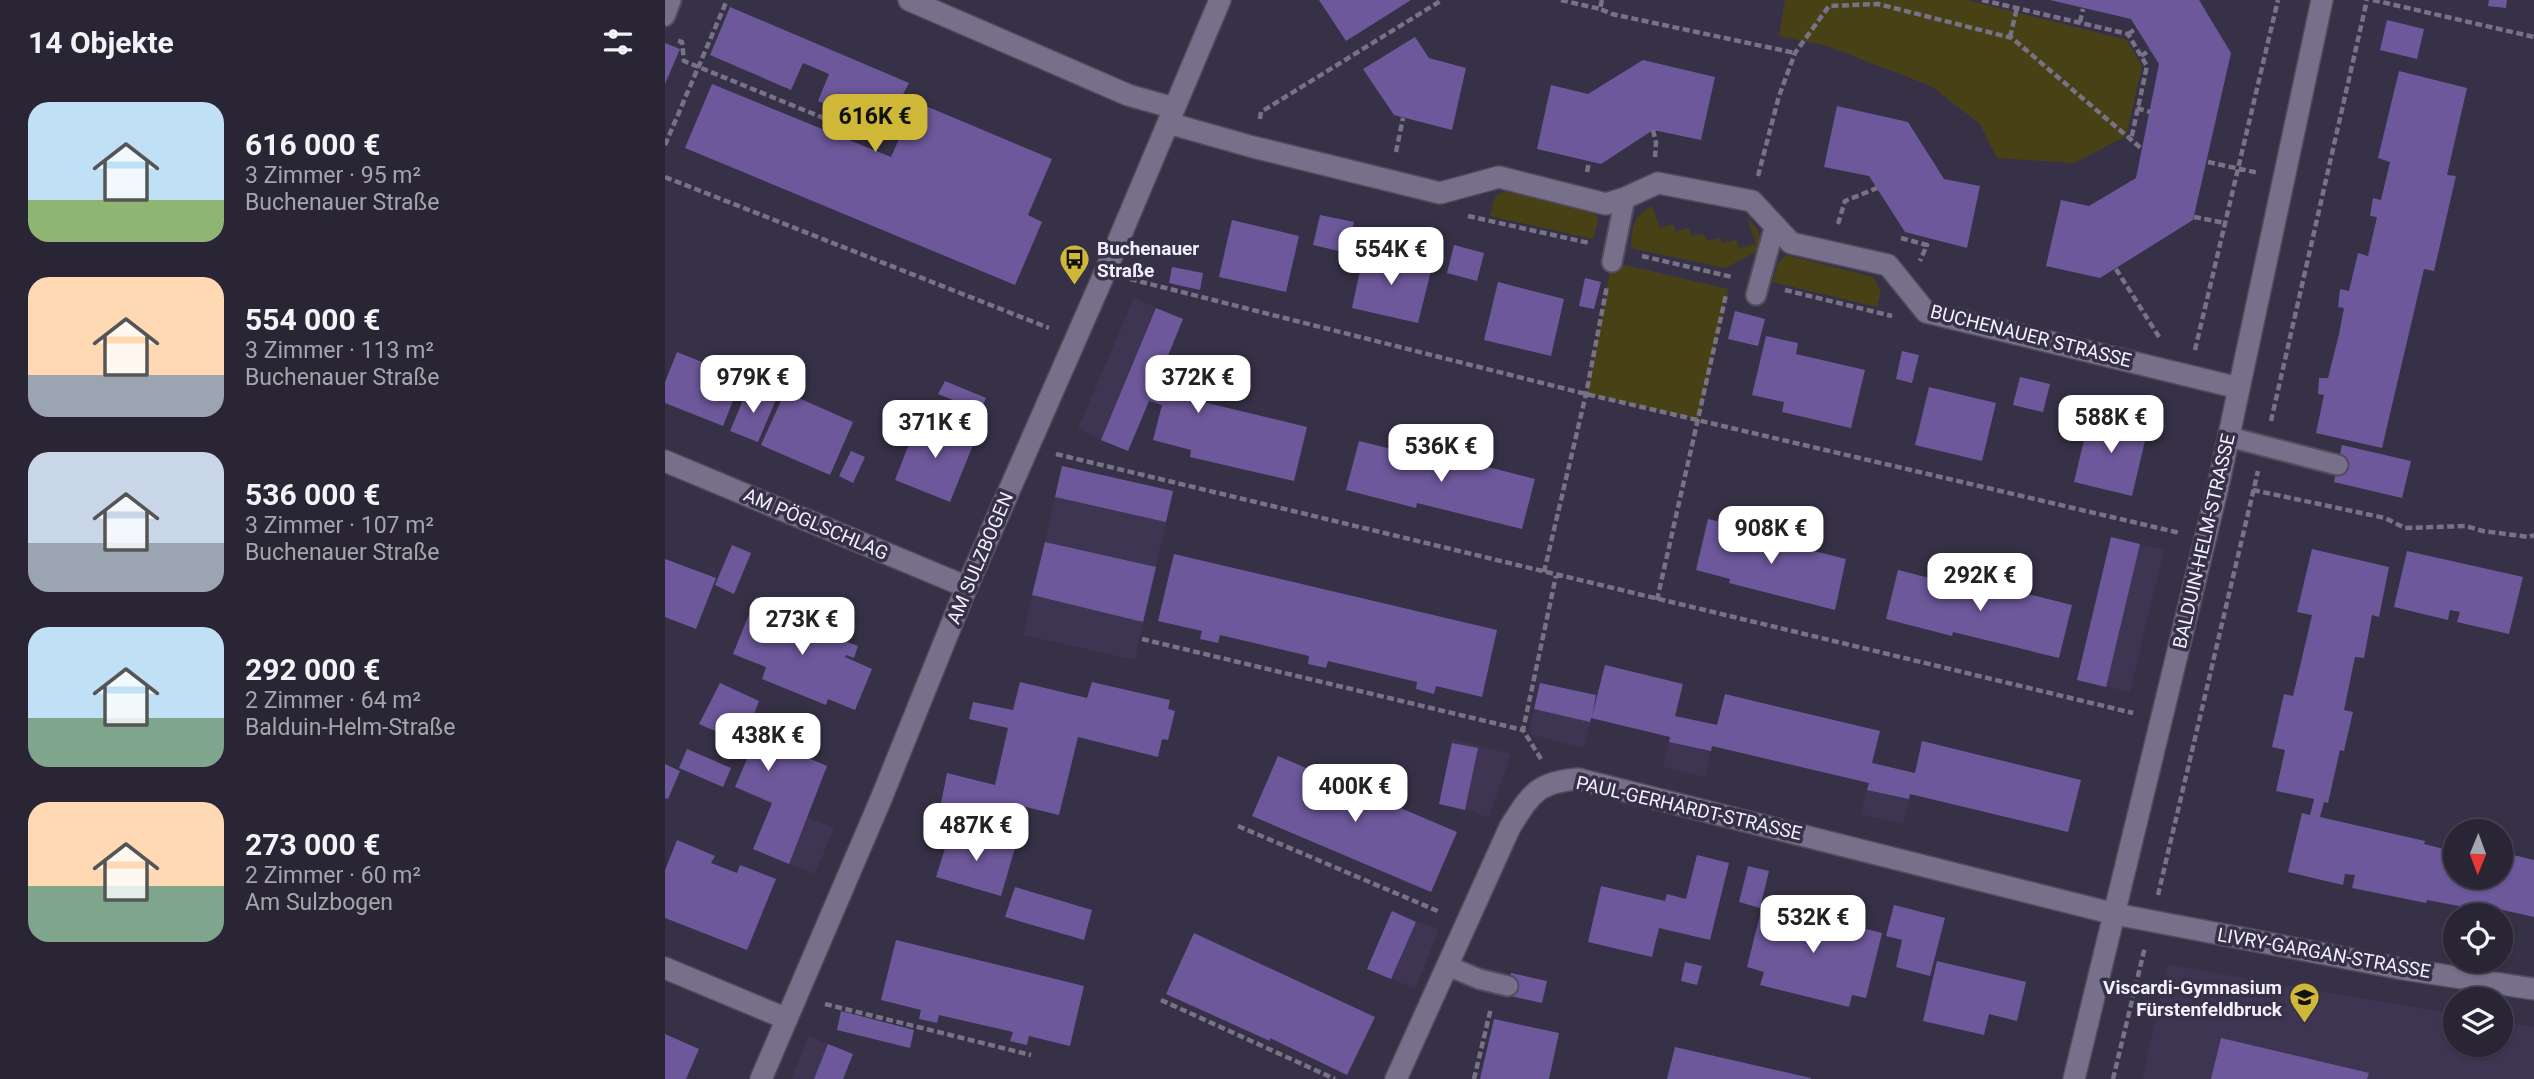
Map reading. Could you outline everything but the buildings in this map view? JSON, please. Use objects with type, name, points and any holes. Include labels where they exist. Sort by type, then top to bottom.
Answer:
[{"type":"street","points":[[909,0],[1171,116],[1253,147],[1440,193],[1499,177],[1606,204],[1658,183],[1752,201]]},
{"type":"street","name":"AM SULZBOGEN","points":[[761,1079],[905,741],[967,587],[1106,270],[1220,0]]},
{"type":"street","name":"BALDUIN-HELM-STRASSE","points":[[2074,1079],[2229,437],[2322,0]]},
{"type":"street","name":"BUCHENAUER STRASSE","points":[[1752,201],[1791,243],[1888,265],[1926,312],[2191,366],[2239,388]]},
{"type":"street","name":"AM PÖGLSCHLAG","points":[[665,461],[967,587]]},
{"type":"street","name":"PAUL-GERHARDT-STRASSE","points":[[1396,1079],[1510,827],[1531,795],[1555,781],[1578,779],[2115,914]]},
{"type":"street","name":"LIVRY-GARGAN-STRASSE","points":[[2115,914],[2403,969],[2534,989]]},
{"type":"street","points":[[665,968],[787,1019]]},
{"type":"lane","points":[[665,16],[671,0]]},
{"type":"lane","points":[[1613,256],[1625,198]]},
{"type":"lane","points":[[1758,289],[1775,225]]},
{"type":"lane","points":[[2229,437],[2338,465]]},
{"type":"lane","points":[[1448,965],[1479,979],[1508,986]]},
{"type":"path","points":[[665,145],[727,0]]},
{"type":"path","points":[[1253,147],[1261,112],[1442,0]]},
{"type":"path","points":[[1561,0],[1612,14],[1795,53]]},
{"type":"path","points":[[1600,9],[1602,0]]},
{"type":"path","points":[[1982,0],[2128,34],[2147,66],[2131,140]]},
{"type":"path","points":[[2025,9],[2027,0]]},
{"type":"path","points":[[2116,269],[2168,351],[2191,366],[2278,0]]},
{"type":"path","points":[[2113,1079],[2265,446],[2367,0]]},
{"type":"path","points":[[2373,0],[2534,37]]},
{"type":"path","points":[[2407,8],[2409,0]]},
{"type":"path","points":[[1752,201],[1779,96],[1795,53],[1829,6],[1879,2],[2010,37],[2142,149]]},
{"type":"path","points":[[2010,37],[2017,8]]},
{"type":"path","points":[[2080,22],[2083,9]]},
{"type":"path","points":[[2128,34],[2137,28]]},
{"type":"path","points":[[674,38],[682,42],[684,61],[870,137]]},
{"type":"path","points":[[2141,56],[2150,50]]},
{"type":"path","points":[[2137,108],[2150,112]]},
{"type":"path","points":[[1391,181],[1403,118]]},
{"type":"path","points":[[2208,162],[2283,179]]},
{"type":"path","points":[[665,177],[1075,339]]},
{"type":"path","points":[[1831,252],[1845,201],[1877,188]]},
{"type":"path","points":[[1456,214],[1613,256],[1758,289],[1907,320],[1926,312]]},
{"type":"path","points":[[2194,217],[2225,223]]},
{"type":"path","points":[[1544,572],[1586,394],[1613,256]]},
{"type":"path","points":[[1106,270],[1141,284],[1586,394],[2205,538]]},
{"type":"path","points":[[1657,600],[1728,289],[1758,289]]},
{"type":"path","points":[[1030,443],[1056,454],[2161,720]]},
{"type":"path","points":[[2253,490],[2385,518],[2405,527],[2457,526],[2529,537],[2534,535]]},
{"type":"path","points":[[1555,781],[1523,730],[1556,576]]},
{"type":"path","points":[[1142,639],[1523,730]]},
{"type":"path","points":[[1238,826],[1467,923]]},
{"type":"path","points":[[1438,989],[1491,1007],[1474,1079]]},
{"type":"path","points":[[798,993],[821,1003],[1031,1055]]},
{"type":"path","points":[[1161,1000],[1335,1079]]},
{"type":"shaded area","points":[[1785,0],[1967,0],[2127,40],[2142,66],[2126,136],[2074,163],[1997,158],[1980,124],[1931,86],[1827,46],[1779,36]]},
{"type":"shaded area","points":[[1504,191],[1595,212],[1598,221],[1593,239],[1490,216],[1495,197]]},
{"type":"shaded area","points":[[1652,206],[1660,228],[1673,224],[1675,232],[1688,228],[1692,236],[1704,234],[1707,241],[1720,238],[1722,243],[1736,240],[1739,248],[1756,244],[1747,218],[1759,233],[1758,251],[1725,268],[1631,248],[1634,223]]},
{"type":"shaded area","points":[[1786,255],[1873,277],[1881,291],[1877,307],[1773,282],[1777,265]]},
{"type":"shaded area","points":[[1612,262],[1728,289],[1699,420],[1586,394]]},
{"type":"shaded area","points":[[1134,298],[1183,319],[1128,451],[1078,429]]},
{"type":"shaded area","points":[[1062,466],[1173,491],[1135,660],[1023,635]]},
{"type":"shaded area","points":[[2111,537],[2164,550],[2130,692],[2077,680]]},
{"type":"shaded area","points":[[1540,683],[1596,695],[1584,748],[1529,734]]},
{"type":"shaded area","points":[[1675,716],[1717,725],[1705,777],[1663,767]]},
{"type":"shaded area","points":[[1452,739],[1511,754],[1489,818],[1469,810],[1439,804]]},
{"type":"shaded area","points":[[1873,763],[1915,773],[1903,824],[1861,814]]},
{"type":"shaded area","points":[[772,803],[834,828],[815,874],[753,849]]},
{"type":"shaded area","points":[[1392,911],[1439,930],[1415,989],[1367,969]]},
{"type":"shaded area","name":"Viscardi-Gymnasium Fürstenfeldbruck","points":[[2168,965],[2443,1012],[2443,1057],[2513,1057],[2513,1024],[2534,1027],[2534,1079],[2142,1079]]},
{"type":"shaded area","points":[[808,1036],[853,1054],[843,1079],[792,1079]]},
{"type":"place","name":"Buchenauer Straße","points":[[1074,286]]},
{"type":"place","name":"Viscardi-Gymnasium Fürstenfeldbruck","points":[[2305,1025]]}]
